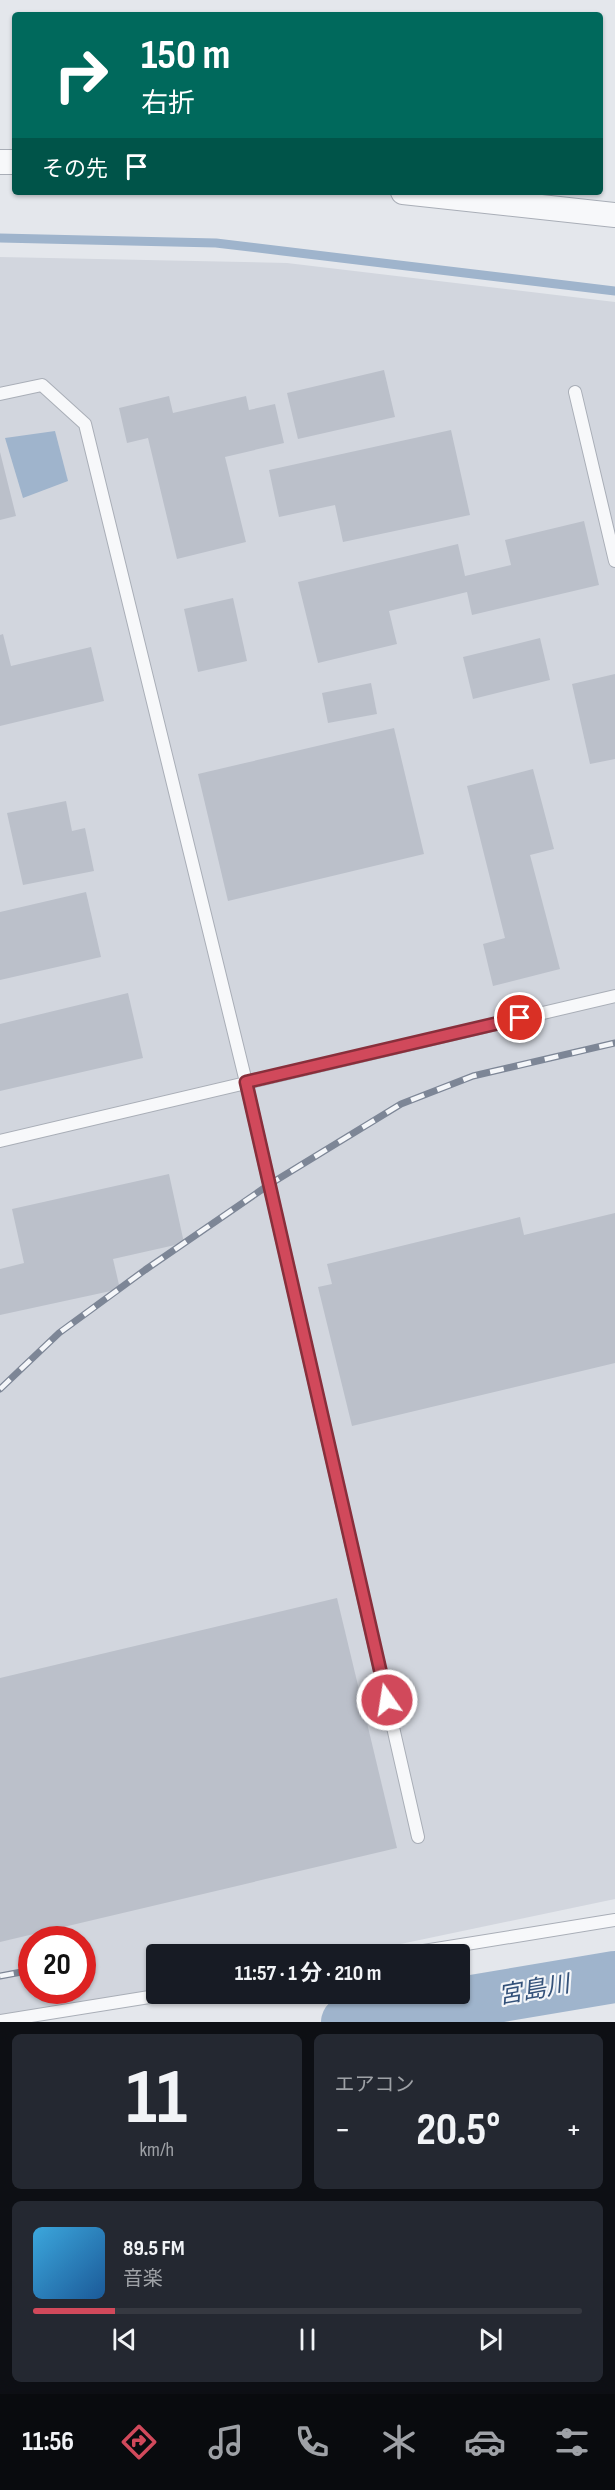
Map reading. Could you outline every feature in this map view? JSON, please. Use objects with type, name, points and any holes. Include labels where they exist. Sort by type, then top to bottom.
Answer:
[{"type":"street","points":[[431,195],[615,215]]},
{"type":"lane","points":[[0,394],[42,386],[85,424],[246,1082],[418,1838]]},
{"type":"lane","points":[[575,392],[615,561]]},
{"type":"lane","points":[[0,1141],[615,996]]},
{"type":"lane","points":[[467,1944],[615,1920]]},
{"type":"lane","points":[[0,2021],[146,1998]]},
{"type":"shaded area","points":[[0,257],[287,263],[615,302],[615,1899],[401,1944],[146,1944],[146,1999],[34,2022],[0,2022]]},
{"type":"water","points":[[55,431],[68,481],[23,498],[5,438]]},
{"type":"building","points":[[384,370],[395,417],[298,439],[287,393]]},
{"type":"building","points":[[169,396],[173,413],[246,396],[249,410],[275,404],[284,443],[225,457],[246,542],[177,559],[148,438],[127,443],[119,408]]},
{"type":"building","points":[[451,430],[470,515],[343,542],[335,505],[279,517],[269,470]]},
{"type":"building","points":[[0,452],[16,516],[0,520]]},
{"type":"building","points":[[584,521],[599,585],[472,615],[467,592],[389,611],[397,644],[318,663],[298,582],[458,544],[465,576],[511,565],[505,540]]},
{"type":"building","points":[[233,598],[247,661],[198,672],[184,609]]},
{"type":"building","points":[[3,634],[11,666],[91,647],[104,701],[0,726],[0,635]]},
{"type":"building","points":[[540,638],[550,680],[473,699],[463,657]]},
{"type":"building","points":[[615,674],[615,759],[590,764],[572,684]]},
{"type":"building","points":[[371,683],[377,714],[328,723],[322,693]]},
{"type":"building","points":[[394,728],[424,854],[228,901],[198,774]]},
{"type":"building","points":[[533,769],[554,849],[530,855],[560,969],[493,986],[483,944],[505,938],[467,786]]},
{"type":"building","points":[[66,801],[72,831],[85,828],[94,871],[23,885],[7,813]]},
{"type":"building","points":[[86,892],[101,957],[0,980],[0,912]]},
{"type":"building","points":[[128,993],[143,1058],[0,1091],[0,1024]]},
{"type":"building","points":[[169,1174],[184,1243],[113,1259],[120,1289],[0,1315],[0,1269],[24,1263],[12,1209]]},
{"type":"building","points":[[615,1213],[615,1363],[352,1426],[318,1287],[332,1284],[327,1264],[520,1217],[524,1235]]},
{"type":"building","points":[[337,1598],[397,1848],[68,1926],[18,1926],[18,1938],[0,1942],[0,1678]]},
{"type":"waterway","points":[[0,238],[216,243],[615,291]]},
{"type":"waterway","name":"宮島川","points":[[347,2022],[615,1977]]},
{"type":"railway","points":[[0,1389],[59,1333],[145,1270],[270,1184],[401,1104],[473,1076],[615,1043]]},
{"type":"railway","points":[[0,1976],[18,1973]]},
{"type":"route","points":[[387,1700],[246,1082],[520,1018]]}]
